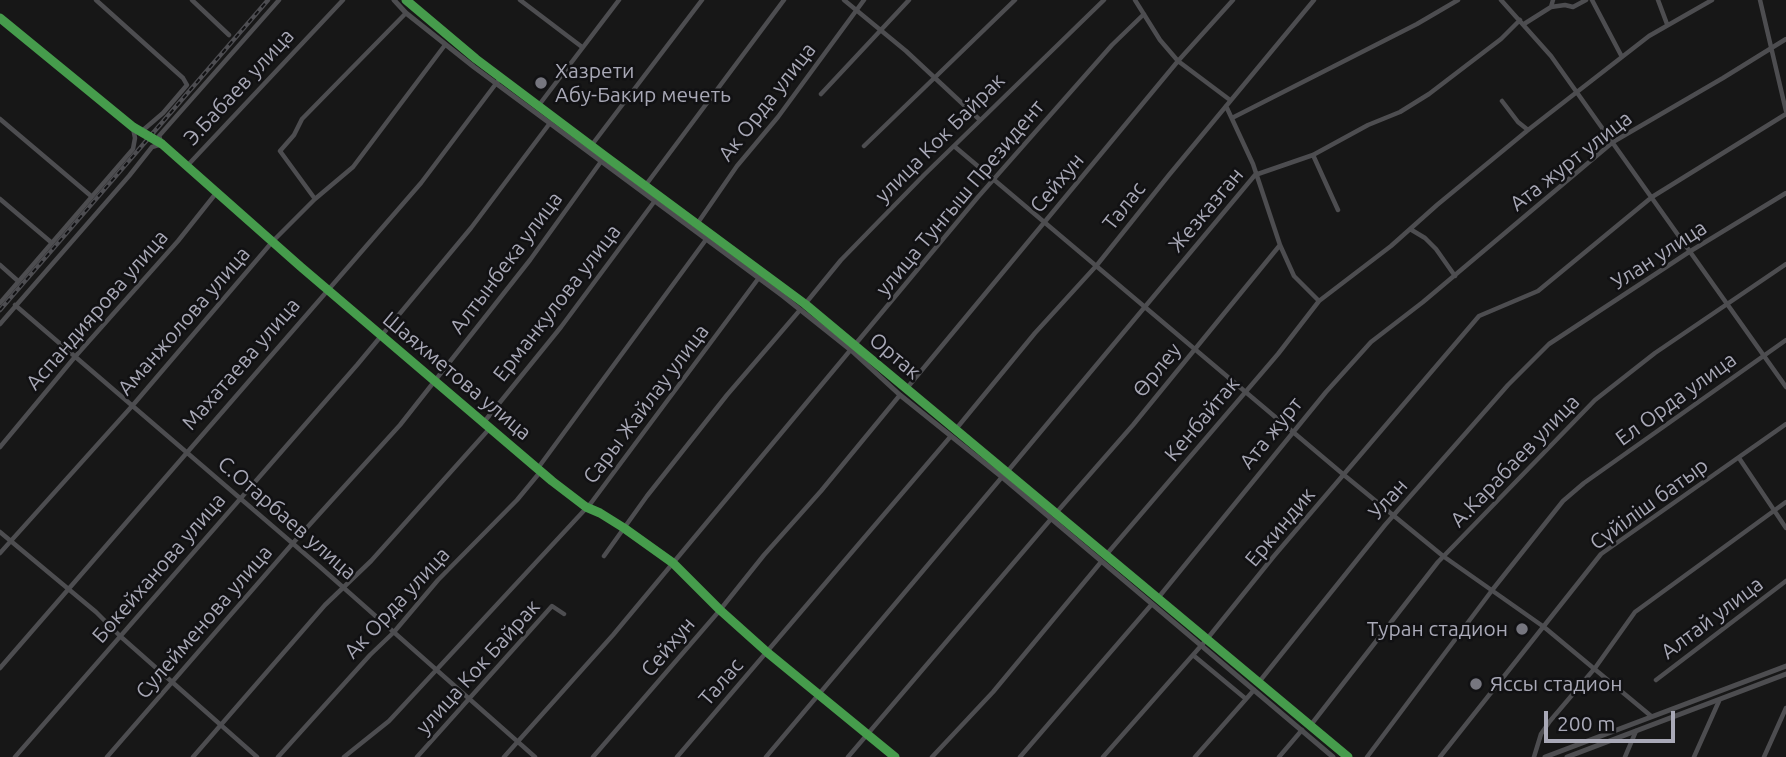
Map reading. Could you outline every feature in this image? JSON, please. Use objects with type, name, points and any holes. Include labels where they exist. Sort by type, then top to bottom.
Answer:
[{"type":"street","points":[[96,0],[183,78],[187,85],[163,113],[142,131]]},
{"type":"street","points":[[192,0],[229,35]]},
{"type":"street","points":[[0,324],[152,147],[162,144],[159,136],[279,0]]},
{"type":"street","name":"Э.Бабаев улица","points":[[187,166],[343,0]]},
{"type":"street","name":"Ортак","points":[[394,0],[445,45],[600,163],[907,388],[1348,757]]},
{"type":"street","name":"Ортак","points":[[406,0],[501,77],[805,304],[900,395],[1002,477],[1333,757]]},
{"type":"street","points":[[520,0],[582,47]]},
{"type":"street","points":[[539,105],[619,0]]},
{"type":"street","points":[[592,146],[702,0]]},
{"type":"street","points":[[645,186],[784,0]]},
{"type":"street","points":[[844,0],[980,120]]},
{"type":"street","name":"Ак Орда улица","points":[[697,224],[737,166],[778,117],[864,0]]},
{"type":"street","points":[[821,94],[909,0]]},
{"type":"street","points":[[864,146],[1015,0]]},
{"type":"street","name":"улица Кок Байрак","points":[[805,304],[841,260],[1104,0]]},
{"type":"street","points":[[1135,0],[1160,40],[1178,61],[1228,103],[1294,276],[1319,301]]},
{"type":"street","name":"Сейхун","points":[[907,388],[1178,61],[1233,0]]},
{"type":"street","name":"Талас","points":[[956,429],[1035,333],[1097,265],[1314,0]]},
{"type":"street","points":[[1232,118],[1417,24],[1458,0]]},
{"type":"street","points":[[1501,0],[1522,22],[1614,142],[1786,387]]},
{"type":"street","points":[[1553,0],[1551,7],[1573,7],[1586,0]]},
{"type":"street","points":[[1592,0],[1622,57]]},
{"type":"street","points":[[1658,0],[1667,24]]},
{"type":"street","name":"Кенбайтак","points":[[1106,555],[1319,301],[1528,130],[1622,57],[1667,24],[1712,0]]},
{"type":"street","points":[[1652,197],[1786,112],[1760,0]]},
{"type":"street","name":"Жезказган","points":[[1007,472],[1255,175],[1313,155],[1368,125],[1400,112],[1429,94],[1522,22],[1551,7]]},
{"type":"street","points":[[315,199],[280,151],[294,135],[302,118],[406,13]]},
{"type":"street","name":"улица Тунгыш Президент","points":[[504,757],[613,635],[925,261],[1112,45],[1144,14]]},
{"type":"street","name":"Шаяхметова улица","points":[[0,18],[132,127],[162,144],[539,469],[586,507],[624,528],[673,563],[768,653],[895,757]]},
{"type":"street","name":"Ата журт улица","points":[[1423,302],[1614,142],[1786,39]]},
{"type":"street","name":"Аманжолова улица","points":[[0,553],[133,405],[273,242],[315,199],[353,167],[445,45]]},
{"type":"street","name":"Махатаева улица","points":[[0,668],[421,183],[501,77]]},
{"type":"street","points":[[1502,101],[1518,122],[1528,130]]},
{"type":"street","points":[[0,118],[91,196]]},
{"type":"street","name":"Бокейханова улица","points":[[15,757],[382,335],[471,228],[550,123]]},
{"type":"street","points":[[0,303],[133,149],[132,127]]},
{"type":"street","points":[[954,146],[1393,516],[1443,556],[1544,627],[1651,716]]},
{"type":"street","points":[[1313,155],[1338,210]]},
{"type":"street","name":"Алтынбека улица","points":[[435,381],[530,260],[600,163]]},
{"type":"street","name":"Аспандиярова улица","points":[[0,447],[217,192]]},
{"type":"street","name":"Улан улица","points":[[1549,344],[1689,252],[1786,193]]},
{"type":"street","name":"Еркиндик","points":[[1103,757],[1479,316],[1538,291],[1652,197]]},
{"type":"street","points":[[0,199],[52,243]]},
{"type":"street","name":"Ерманкулова улица","points":[[484,422],[561,327],[654,202]]},
{"type":"street","points":[[1410,229],[1436,249],[1455,276]]},
{"type":"street","name":"Ак Орда улица","points":[[278,757],[394,632],[438,580],[517,500],[705,241]]},
{"type":"street","name":"Өрлеу","points":[[1056,513],[1280,245]]},
{"type":"street","name":"А.Карабаев улица","points":[[1310,726],[1443,556],[1595,400],[1655,353],[1786,264]]},
{"type":"street","points":[[0,265],[18,281]]},
{"type":"street","name":"Сары Жайлау улица","points":[[344,757],[389,721],[586,507],[622,463],[758,279]]},
{"type":"street","name":"Ата журт","points":[[1158,598],[1292,432],[1371,342],[1423,302]]},
{"type":"street","name":"С.Отарбаев улица","points":[[15,305],[293,543],[534,757]]},
{"type":"street","points":[[604,556],[727,395],[800,310]]},
{"type":"street","name":"Ел Орда улица","points":[[1367,757],[1563,501],[1584,483],[1786,340]]},
{"type":"street","name":"Улан","points":[[1259,682],[1393,516],[1508,385],[1549,344]]},
{"type":"street","name":"Сулейменова улица","points":[[107,757],[293,543],[400,425],[435,381]]},
{"type":"street","name":"Сейхун","points":[[593,757],[900,395]]},
{"type":"street","name":"Сүйіліш батыр","points":[[1440,757],[1601,554],[1786,424]]},
{"type":"street","points":[[193,757],[343,587],[371,561],[490,428]]},
{"type":"street","name":"Талас","points":[[677,757],[951,436]]},
{"type":"street","points":[[1739,458],[1786,528]]},
{"type":"street","points":[[766,757],[1002,477]]},
{"type":"street","points":[[1535,757],[1541,734],[1595,668],[1635,611],[1786,502]]},
{"type":"street","points":[[848,757],[1051,519]]},
{"type":"street","points":[[0,532],[96,612],[257,757]]},
{"type":"street","points":[[932,757],[993,692],[1101,562]]},
{"type":"street","name":"Алтай улица","points":[[1656,680],[1786,581]]},
{"type":"street","points":[[1020,757],[1152,604]]},
{"type":"street","name":"улица Кок Байрак","points":[[417,757],[552,606],[564,614]]},
{"type":"street","points":[[1193,654],[1246,699]]},
{"type":"street","points":[[1545,757],[1786,666]]},
{"type":"street","points":[[1567,757],[1786,674]]},
{"type":"street","points":[[1195,757],[1254,690]]},
{"type":"street","points":[[1694,757],[1719,701]]},
{"type":"street","points":[[1765,757],[1786,708]]},
{"type":"street","points":[[1279,757],[1302,730]]},
{"type":"street","points":[[1625,757],[1637,730]]},
{"type":"street","points":[[1597,737],[1600,745]]},
{"type":"railway","points":[[0,310],[268,0]]},
{"type":"cycle path","points":[[406,0],[476,59],[805,304],[1348,757]]},
{"type":"cycle path","points":[[0,18],[133,127],[162,144],[301,267],[552,481],[586,507],[624,528],[673,563],[768,653],[895,757]]},
{"type":"place","name":"Хазрети Абу-Бакир мечеть","points":[[541,83]]},
{"type":"place","name":"Туран стадион","points":[[1522,629]]},
{"type":"place","name":"Яссы стадион","points":[[1476,684]]}]
